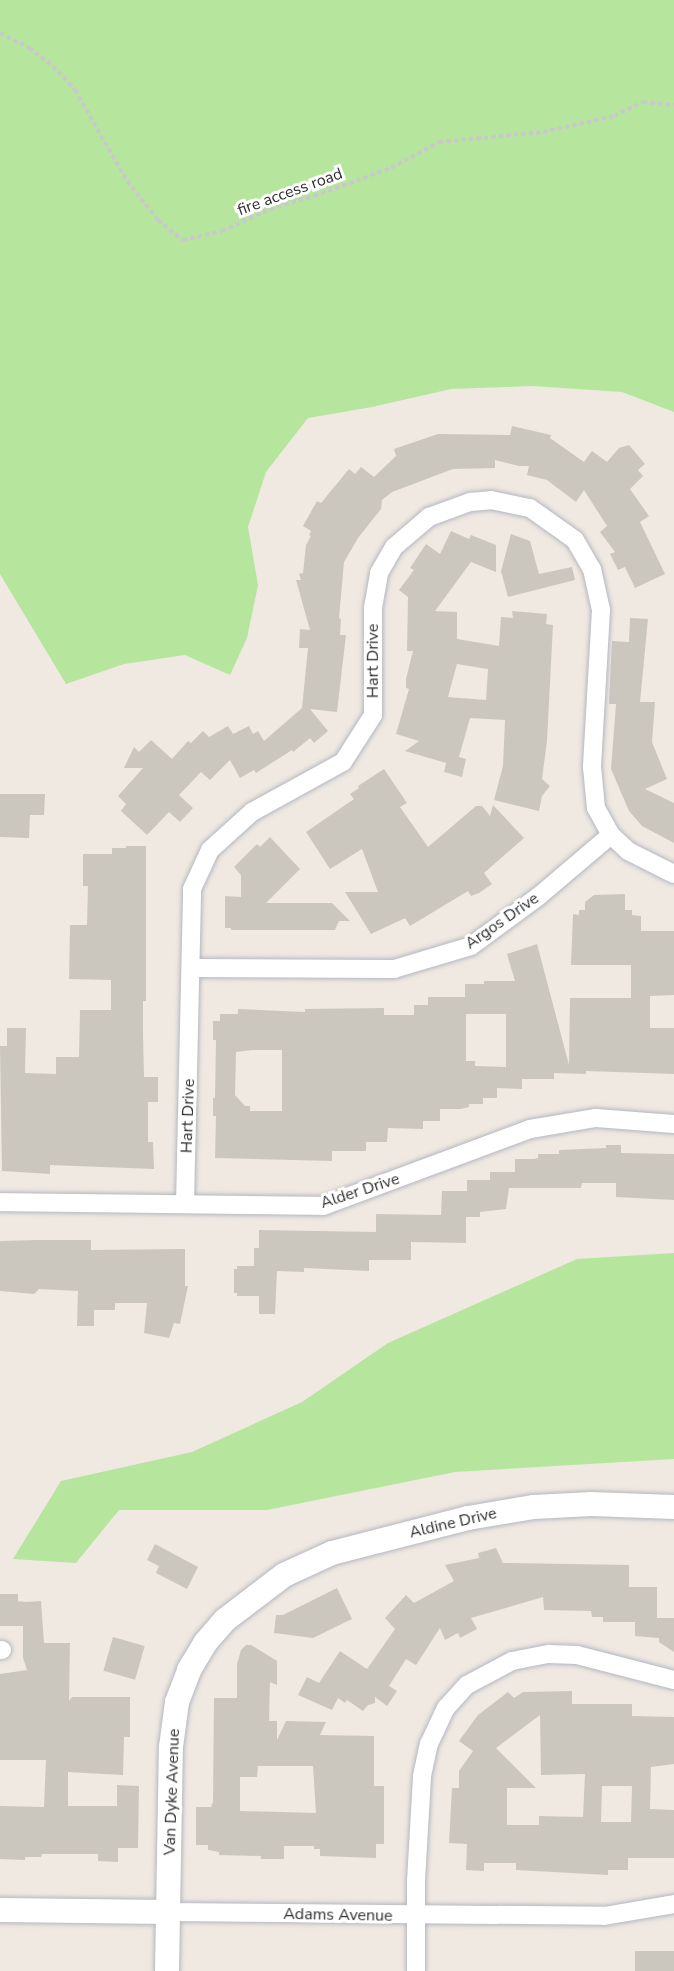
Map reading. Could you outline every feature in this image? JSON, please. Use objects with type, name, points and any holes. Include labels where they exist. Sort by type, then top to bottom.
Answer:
[{"type":"main road","name":"Aldine Drive","points":[[247,1601],[284,1575],[332,1553],[468,1518],[557,1506],[674,1507]]},
{"type":"main road","name":"Van Dyke Avenue","points":[[167,1971],[171,1747],[177,1702],[189,1670],[205,1643],[247,1601]]},
{"type":"main road","name":"Adams Avenue","points":[[0,1910],[168,1912]]},
{"type":"street","name":"Hart Drive","points":[[185,1204],[192,889],[210,850],[252,812],[343,762],[373,715],[373,608],[379,573],[394,547],[429,517],[470,502],[491,500],[530,508],[575,540],[592,569],[601,610],[592,767],[596,808],[611,835]]},
{"type":"street","points":[[611,835],[628,851],[674,873]]},
{"type":"street","name":"Argos Drive","points":[[192,968],[394,969],[471,946],[539,896],[611,835]]},
{"type":"street","name":"Alder Drive","points":[[0,1202],[323,1206],[530,1129],[596,1118],[674,1124]]},
{"type":"street","points":[[416,1971],[422,1776],[429,1744],[446,1708],[467,1685],[512,1661],[549,1654],[577,1655],[674,1680]]},
{"type":"street","name":"Adams Avenue","points":[[168,1912],[604,1916],[674,1904]]},
{"type":"path","name":"fire access road","points":[[0,33],[29,48],[53,66],[75,90],[127,180],[158,220],[183,240],[222,231],[270,209],[314,196],[391,168],[439,142],[543,132],[614,116],[643,102],[674,105]]},
{"type":"green space","points":[[0,0],[674,0],[674,412],[622,392],[532,386],[451,389],[372,407],[308,418],[266,472],[248,527],[258,585],[247,638],[230,675],[185,655],[124,664],[66,684],[0,574]]},
{"type":"green space","points":[[674,1253],[674,1459],[455,1472],[267,1510],[119,1510],[76,1563],[13,1559],[61,1481],[192,1452],[302,1402],[388,1343],[577,1259]]},
{"type":"building","points":[[512,426],[551,435],[550,438],[584,462],[592,451],[607,462],[619,448],[629,445],[645,464],[638,470],[643,476],[630,489],[649,516],[640,522],[665,574],[635,588],[625,567],[618,570],[610,554],[615,552],[600,532],[607,526],[584,490],[576,502],[547,480],[527,475],[529,466],[495,460],[495,468],[453,469],[392,492],[382,500],[381,509],[358,538],[344,562],[339,618],[341,619],[340,635],[346,635],[337,712],[310,709],[328,731],[314,743],[310,738],[293,752],[292,750],[256,773],[254,770],[240,778],[230,760],[210,780],[201,772],[179,795],[193,808],[180,822],[169,812],[147,835],[121,811],[126,804],[118,796],[143,768],[124,768],[134,747],[139,752],[151,740],[172,759],[188,741],[191,743],[203,731],[209,737],[228,726],[233,734],[249,726],[253,734],[258,731],[264,741],[302,708],[308,648],[299,648],[300,629],[310,630],[296,580],[301,580],[299,574],[303,573],[306,545],[311,536],[309,535],[311,531],[303,526],[317,501],[321,503],[349,469],[355,474],[361,467],[374,477],[396,456],[394,449],[438,434],[510,435]]},
{"type":"building","points":[[451,531],[469,539],[471,535],[496,545],[496,572],[471,562],[435,611],[457,612],[457,639],[499,646],[501,617],[513,618],[512,611],[547,614],[546,624],[553,625],[547,741],[542,779],[550,786],[542,796],[539,811],[494,800],[503,766],[505,720],[470,718],[459,757],[466,759],[462,777],[444,772],[446,763],[405,751],[419,741],[396,734],[409,689],[406,688],[406,679],[413,651],[407,651],[408,597],[399,590],[414,570],[410,568],[426,544],[440,554]],"holes":[[[457,664],[488,669],[486,700],[448,697]]]},
{"type":"building","points":[[511,534],[530,541],[539,574],[572,567],[575,580],[508,597],[501,571]]},
{"type":"building","points":[[630,618],[648,619],[640,702],[655,702],[652,742],[667,779],[645,789],[674,803],[674,843],[642,826],[629,811],[611,769],[616,704],[609,704],[612,641],[629,642]]},
{"type":"building","points":[[384,769],[407,803],[400,807],[428,847],[476,806],[482,806],[490,816],[493,805],[524,838],[484,873],[492,884],[479,893],[471,896],[468,891],[410,926],[405,918],[371,934],[345,892],[378,892],[362,849],[330,869],[306,832],[354,799],[350,794],[359,788],[358,786]]},
{"type":"building","points":[[0,794],[45,794],[44,815],[30,815],[29,838],[0,837]]},
{"type":"building","points":[[270,837],[300,869],[266,903],[332,903],[350,921],[339,921],[335,930],[231,930],[231,928],[225,928],[225,896],[241,897],[241,875],[234,867],[257,844],[260,847]]},
{"type":"building","points":[[126,846],[146,846],[144,1077],[158,1077],[158,1102],[148,1102],[148,1142],[153,1142],[154,1169],[50,1165],[50,1174],[2,1171],[0,1046],[7,1046],[7,1028],[26,1028],[25,1073],[56,1074],[56,1057],[79,1057],[80,1010],[111,1010],[111,980],[69,979],[70,925],[87,925],[88,886],[83,886],[83,854],[112,854],[112,848],[126,848]]},
{"type":"building","points":[[625,894],[625,910],[632,910],[632,915],[641,916],[641,931],[674,931],[674,995],[650,996],[650,1028],[674,1028],[674,1074],[586,1071],[586,1074],[554,1073],[554,1079],[522,1079],[522,1089],[497,1088],[497,1098],[483,1098],[483,1104],[469,1104],[469,1107],[461,1109],[440,1109],[440,1121],[423,1121],[423,1129],[388,1128],[387,1142],[366,1142],[366,1151],[332,1151],[332,1161],[215,1158],[216,1116],[213,1116],[213,1098],[215,1098],[216,1040],[213,1040],[213,1021],[220,1021],[220,1014],[238,1014],[238,1009],[305,1012],[305,1009],[384,1008],[384,1015],[414,1015],[414,1005],[428,1005],[428,997],[465,997],[465,984],[484,984],[484,981],[515,981],[507,954],[537,944],[569,1065],[570,998],[631,998],[631,965],[571,965],[573,914],[579,915],[579,910],[585,910],[585,902],[594,895]],"holes":[[[466,1014],[506,1014],[506,1067],[475,1066],[475,1061],[466,1061]],[[282,1050],[282,1111],[250,1111],[250,1106],[245,1106],[235,1095],[236,1052]]]},
{"type":"building","points":[[606,1145],[621,1145],[621,1153],[674,1154],[674,1200],[616,1197],[616,1183],[582,1183],[581,1188],[509,1188],[506,1209],[480,1212],[480,1217],[466,1217],[466,1243],[411,1242],[411,1260],[369,1260],[369,1271],[304,1268],[304,1272],[277,1271],[275,1314],[259,1314],[259,1296],[237,1296],[237,1293],[234,1293],[234,1269],[237,1269],[237,1266],[254,1266],[254,1248],[259,1248],[259,1230],[376,1232],[376,1214],[441,1215],[442,1191],[467,1191],[467,1180],[490,1180],[490,1172],[515,1172],[515,1159],[534,1159],[538,1158],[538,1154],[559,1154],[559,1150],[606,1148]]},
{"type":"building","points":[[91,1240],[91,1250],[185,1249],[185,1286],[188,1286],[180,1324],[174,1323],[169,1338],[144,1333],[147,1303],[115,1303],[115,1310],[94,1310],[94,1326],[77,1326],[78,1291],[39,1289],[34,1294],[0,1291],[0,1241]]},
{"type":"building","points":[[155,1544],[198,1567],[187,1589],[156,1573],[159,1566],[147,1560]]},
{"type":"building","points":[[496,1548],[503,1563],[629,1565],[629,1587],[657,1587],[657,1618],[674,1618],[674,1652],[659,1642],[659,1638],[635,1636],[635,1622],[603,1622],[603,1617],[592,1617],[591,1611],[544,1610],[543,1597],[471,1618],[477,1629],[460,1638],[458,1633],[445,1640],[440,1628],[416,1665],[406,1659],[389,1686],[397,1691],[387,1706],[375,1697],[375,1703],[368,1705],[363,1711],[347,1700],[345,1703],[338,1698],[332,1710],[298,1695],[307,1677],[319,1683],[340,1651],[367,1669],[395,1629],[385,1618],[406,1595],[414,1603],[454,1581],[445,1565],[479,1558],[478,1553]]},
{"type":"building","points":[[337,1588],[352,1619],[313,1638],[274,1633],[276,1615],[283,1615]]},
{"type":"building","points":[[0,1594],[18,1594],[18,1601],[41,1601],[44,1643],[70,1643],[69,1701],[72,1697],[130,1697],[130,1737],[124,1737],[123,1775],[68,1772],[68,1806],[117,1806],[117,1785],[139,1786],[138,1848],[118,1848],[118,1862],[98,1861],[98,1854],[42,1854],[41,1857],[25,1857],[25,1860],[0,1859],[0,1806],[44,1807],[46,1760],[0,1760],[0,1674],[27,1670],[23,1658],[23,1626],[0,1626]]},
{"type":"building","points":[[113,1637],[145,1646],[135,1680],[103,1671]]},
{"type":"building","points":[[246,1645],[251,1645],[277,1661],[277,1685],[270,1682],[269,1721],[277,1721],[277,1740],[286,1721],[326,1722],[320,1735],[374,1736],[374,1786],[384,1786],[384,1844],[376,1844],[376,1858],[320,1856],[320,1849],[314,1849],[314,1846],[284,1846],[284,1859],[261,1859],[261,1856],[219,1855],[219,1852],[208,1850],[208,1845],[196,1845],[196,1807],[211,1807],[213,1802],[214,1698],[237,1698],[237,1664],[241,1650]],"holes":[[[258,1766],[313,1766],[316,1813],[240,1811],[240,1777],[257,1777]]]},
{"type":"building","points":[[572,1691],[572,1704],[632,1704],[632,1716],[674,1717],[674,1764],[651,1767],[650,1809],[674,1810],[674,1858],[628,1858],[628,1870],[608,1870],[608,1875],[516,1870],[516,1863],[484,1863],[484,1871],[466,1870],[467,1844],[449,1843],[452,1788],[459,1788],[459,1771],[473,1751],[459,1741],[478,1715],[508,1692],[514,1698],[523,1692]],"holes":[[[540,1715],[541,1775],[585,1774],[583,1817],[539,1816],[539,1825],[507,1825],[507,1788],[536,1788],[496,1748]],[[602,1786],[632,1786],[631,1822],[601,1822]]]},
{"type":"building","points":[[635,1951],[674,1951],[674,1971],[635,1971]]}]
